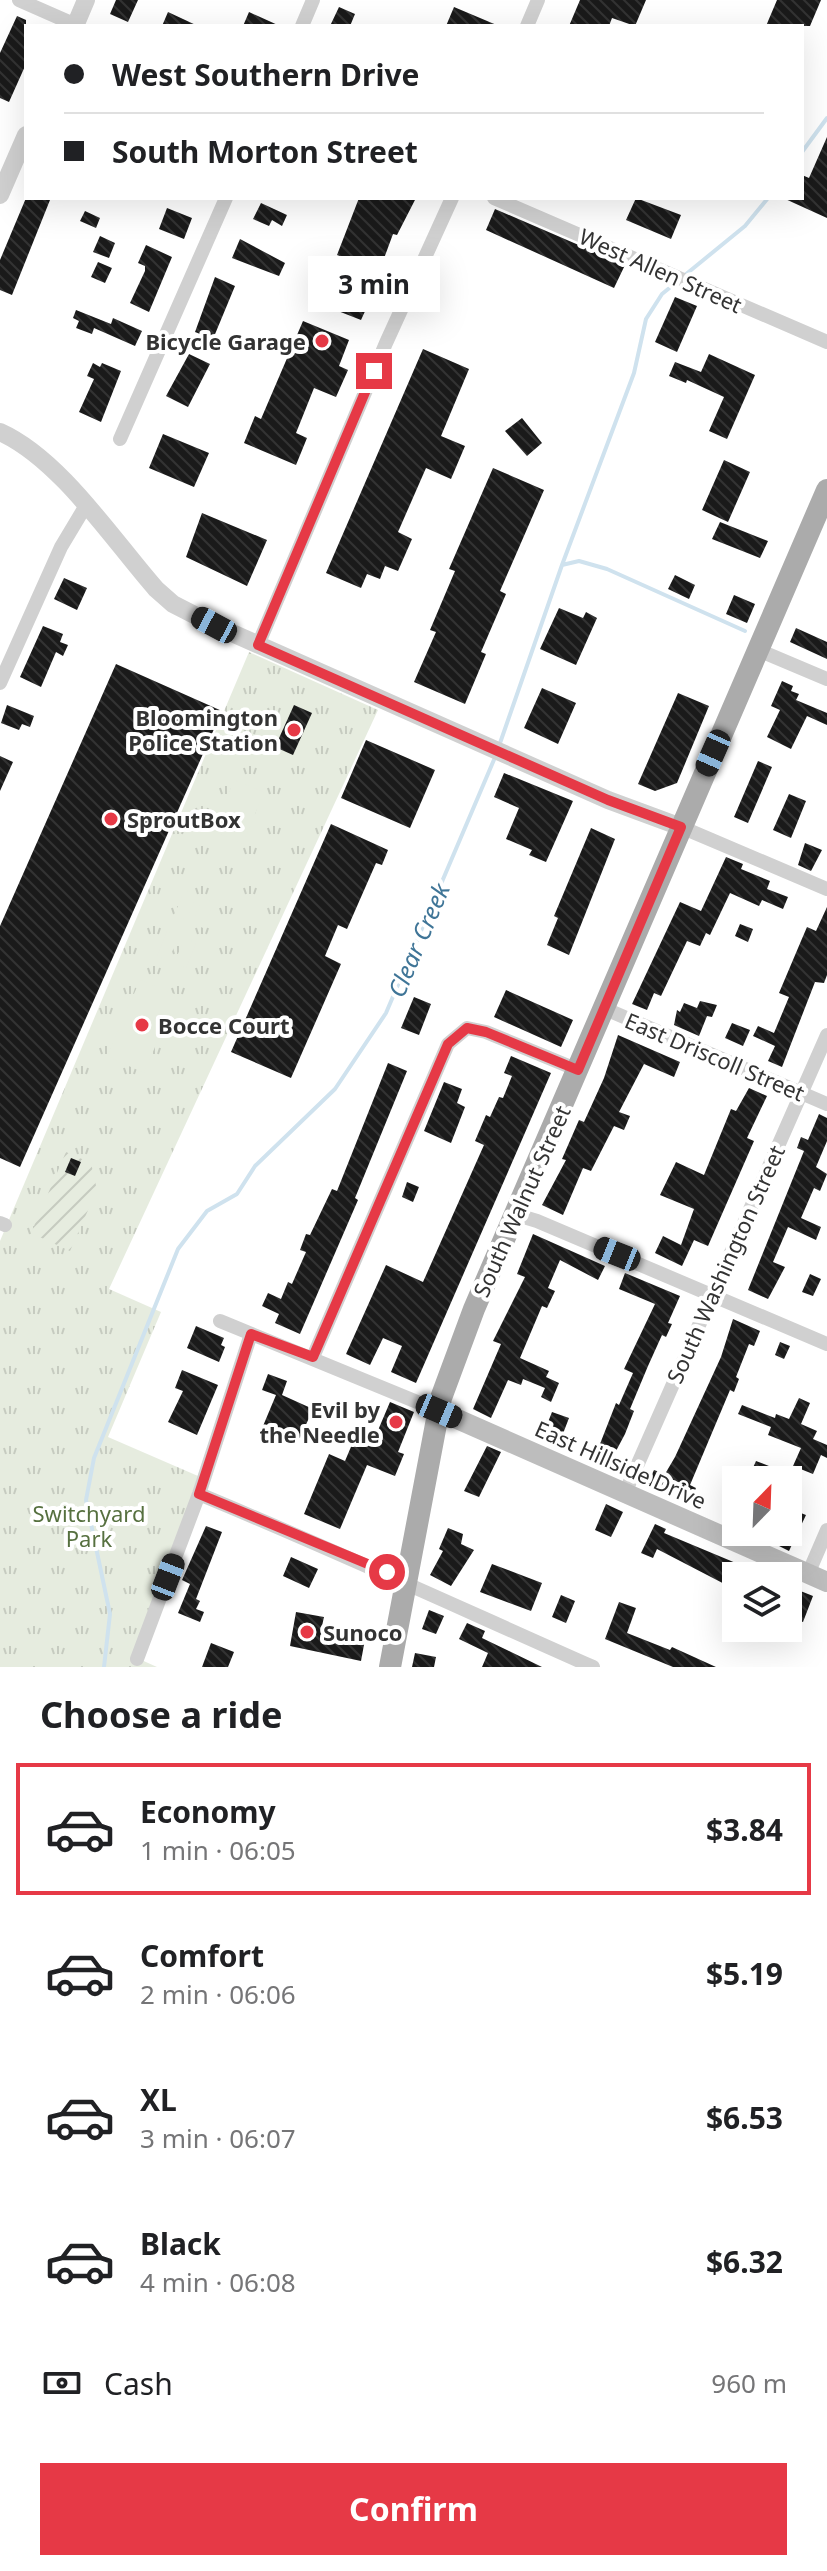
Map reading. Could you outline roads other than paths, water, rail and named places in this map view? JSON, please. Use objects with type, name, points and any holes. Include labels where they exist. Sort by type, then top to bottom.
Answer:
[{"type":"main road","name":"South Walnut Street","points":[[390,1667],[404,1581],[439,1411],[474,1309],[827,490]]},
{"type":"main road","name":"East Hillside Drive","points":[[439,1411],[818,1578]]},
{"type":"street","points":[[19,0],[72,24]]},
{"type":"street","points":[[77,24],[86,0]]},
{"type":"street","points":[[303,24],[313,0]]},
{"type":"street","points":[[528,24],[538,0]]},
{"type":"street","points":[[0,195],[24,140]]},
{"type":"street","points":[[120,439],[225,200]]},
{"type":"street","points":[[258,645],[386,343],[451,200]]},
{"type":"street","name":"West Allen Street","points":[[499,200],[827,342]]},
{"type":"street","points":[[0,432],[36,453],[156,589],[173,604],[507,755],[827,889]]},
{"type":"street","points":[[0,683],[61,547],[85,507]]},
{"type":"street","points":[[758,650],[827,679]]},
{"type":"street","name":"East Driscoll Street","points":[[603,1008],[827,1104]]},
{"type":"street","points":[[313,1357],[448,1044],[467,1028],[486,1032],[578,1070]]},
{"type":"street","name":"South Washington Street","points":[[625,1493],[827,1035]]},
{"type":"street","points":[[514,1214],[827,1344]]},
{"type":"street","points":[[220,1321],[439,1411]]},
{"type":"street","points":[[137,1659],[199,1494],[251,1334]]},
{"type":"street","points":[[199,1494],[404,1581],[593,1667]]},
{"type":"street","points":[[818,1578],[827,1530]]},
{"type":"waterway","name":"Clear Creek","points":[[804,149],[827,118]]},
{"type":"waterway","name":"Clear Creek","points":[[685,275],[745,226],[766,200]]},
{"type":"waterway","name":"Clear Creek","points":[[499,746],[634,373],[646,319],[662,294],[678,281]]},
{"type":"waterway","points":[[562,565],[579,561],[607,569],[745,631]]},
{"type":"waterway","name":"Clear Creek","points":[[104,1667],[110,1614],[86,1500],[94,1458],[178,1249],[207,1211],[237,1194],[255,1166],[335,1089],[386,1013],[496,755]]},
{"type":"place","name":"Bicycle Garage","points":[[322,341]]},
{"type":"place","name":"Bloomington Police Station","points":[[294,730]]},
{"type":"place","name":"SproutBox","points":[[111,819]]},
{"type":"place","name":"Bocce Court","points":[[142,1025]]},
{"type":"place","name":"Evil by the Needle","points":[[396,1422]]},
{"type":"place","name":"Sunoco","points":[[307,1632]]},
{"type":"park label","name":"Switchyard Park","points":[[89,1526]]}]
